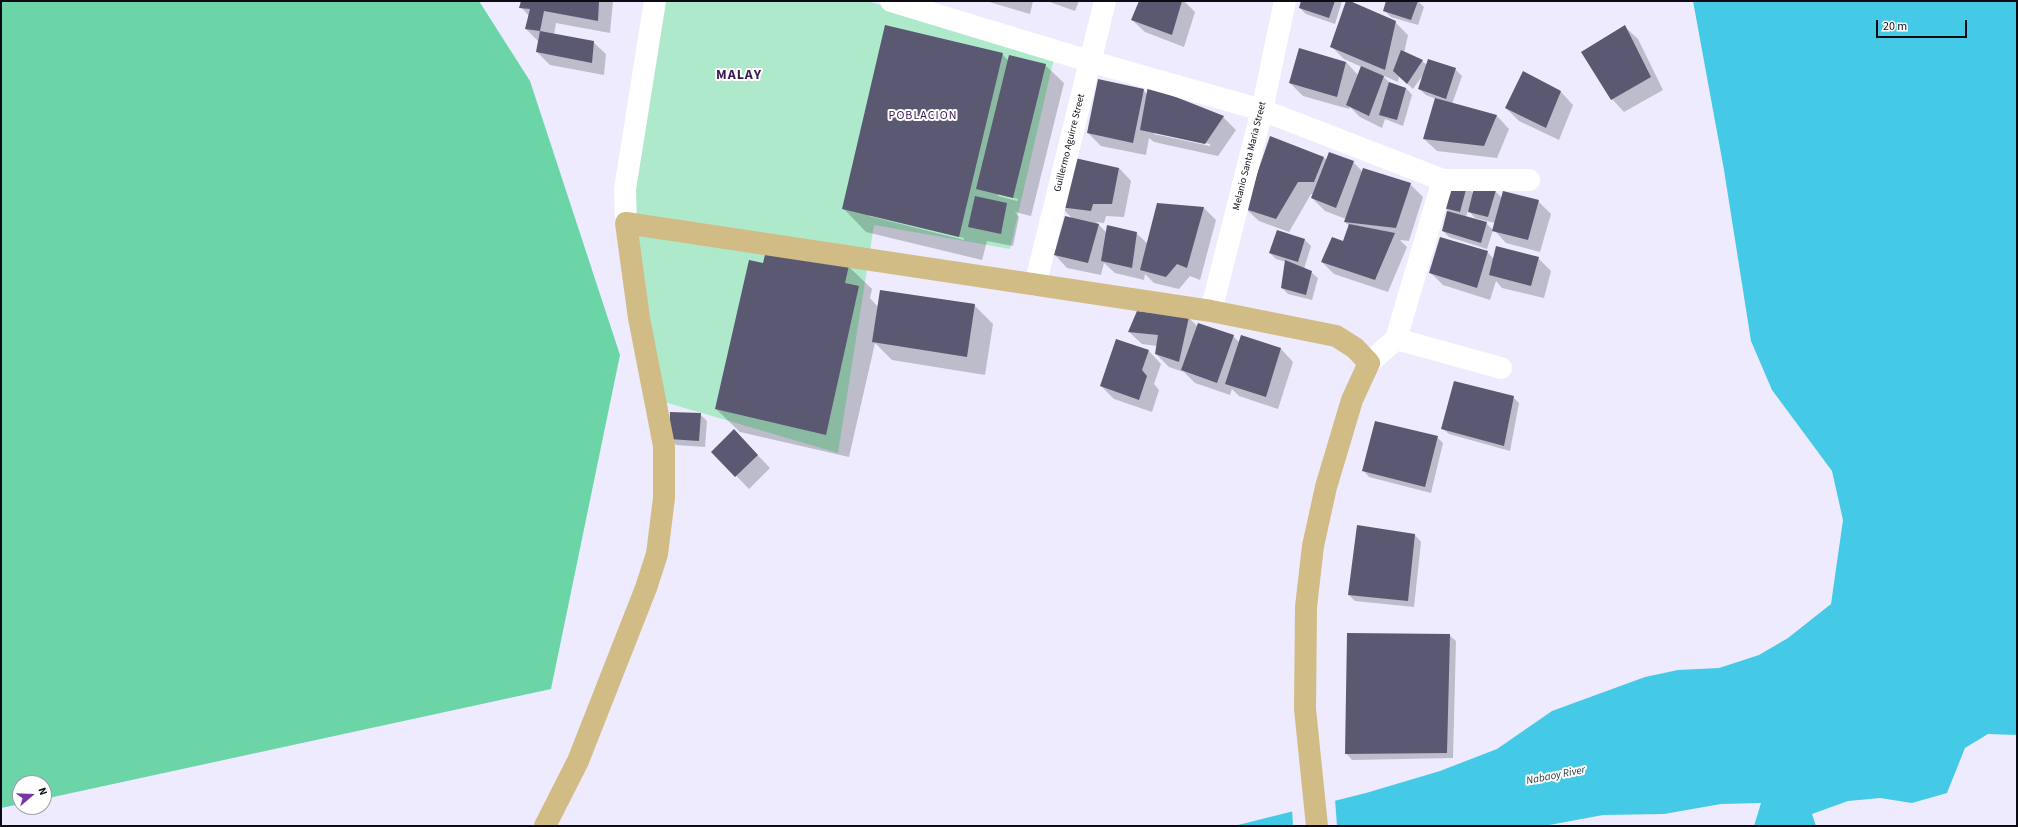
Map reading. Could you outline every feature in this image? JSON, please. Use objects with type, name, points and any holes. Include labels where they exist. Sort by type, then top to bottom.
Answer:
[{"type":"main road","points":[[545,826],[578,761],[646,588],[657,554],[664,498],[664,446],[640,318],[626,223],[1211,311],[1336,336],[1355,348],[1369,363],[1352,400],[1326,487],[1313,546],[1306,607],[1305,709],[1317,826]]},
{"type":"street","points":[[626,223],[625,189],[655,1]]},
{"type":"street","points":[[892,1],[1090,61],[1262,110],[1444,180],[1529,180]]},
{"type":"street","name":"Guillermo Aguirre Street","points":[[1035,285],[1106,1]]},
{"type":"street","name":"Melanio Santa Maria Street","points":[[1211,311],[1262,110],[1285,1]]},
{"type":"street","points":[[1369,363],[1396,339],[1444,180]]},
{"type":"street","points":[[1396,339],[1501,368]]},
{"type":"green space","points":[[1,1],[479,1],[530,81],[620,355],[551,689],[52,797],[52,775],[12,775],[12,806],[1,808]]},
{"type":"green space","points":[[664,1],[867,1],[1055,54],[1010,249],[874,225],[838,453],[654,399],[629,175]]},
{"type":"water","name":"Nabaoy River","points":[[1693,1],[2017,1],[2017,735],[1988,734],[1965,748],[1947,793],[1912,803],[1880,798],[1848,801],[1812,814],[1816,826],[1754,826],[1761,803],[1721,804],[1664,814],[1603,815],[1544,826],[1234,826],[1366,793],[1440,771],[1497,749],[1552,711],[1645,677],[1678,670],[1719,668],[1759,655],[1788,638],[1831,604],[1843,520],[1832,471],[1772,390],[1751,341],[1724,170]]},
{"type":"pier","points":[[1335,799],[1337,826],[1293,826],[1292,810]]},
{"type":"building","points":[[521,1],[599,1],[598,21],[544,11],[540,31],[525,29],[530,9],[519,8]]},
{"type":"building","points":[[1139,1],[1182,1],[1172,35],[1131,20]]},
{"type":"building","points":[[1301,1],[1335,1],[1329,18],[1299,8]]},
{"type":"building","points":[[1346,1],[1350,1],[1396,21],[1385,70],[1330,47]]},
{"type":"building","points":[[1386,1],[1418,1],[1411,20],[1383,11]]},
{"type":"building","points":[[885,25],[1003,53],[959,237],[842,209]]},
{"type":"building","points":[[1625,25],[1651,77],[1611,100],[1581,52]]},
{"type":"building","points":[[540,31],[594,41],[592,63],[536,52]]},
{"type":"building","points":[[1299,48],[1346,62],[1337,97],[1289,83]]},
{"type":"building","points":[[1401,50],[1423,60],[1407,84],[1393,71]]},
{"type":"building","points":[[1009,55],[1046,64],[1013,198],[976,189]]},
{"type":"building","points":[[1428,59],[1456,68],[1446,99],[1418,89]]},
{"type":"building","points":[[1361,66],[1384,76],[1369,116],[1346,105]]},
{"type":"building","points":[[1523,71],[1561,91],[1546,128],[1505,108]]},
{"type":"building","points":[[1098,79],[1144,89],[1133,143],[1087,133]]},
{"type":"building","points":[[1389,82],[1406,88],[1397,120],[1379,115]]},
{"type":"building","points":[[1148,86],[1224,116],[1205,144],[1140,130]]},
{"type":"building","points":[[1435,98],[1497,115],[1484,146],[1423,139]]},
{"type":"building","points":[[1270,136],[1324,157],[1314,182],[1298,182],[1276,219],[1245,209]]},
{"type":"building","points":[[1329,152],[1354,161],[1336,208],[1311,198]]},
{"type":"building","points":[[1075,158],[1119,168],[1112,204],[1093,204],[1091,211],[1059,207]]},
{"type":"building","points":[[1363,168],[1411,183],[1396,228],[1344,222]]},
{"type":"building","points":[[1475,184],[1496,190],[1488,217],[1468,212]]},
{"type":"building","points":[[1450,185],[1467,186],[1460,212],[1444,208]]},
{"type":"building","points":[[1503,191],[1539,200],[1528,240],[1492,231]]},
{"type":"building","points":[[975,196],[1007,203],[1001,234],[968,227]]},
{"type":"building","points":[[1157,203],[1204,207],[1187,268],[1177,264],[1166,277],[1140,270]]},
{"type":"building","points":[[1447,211],[1487,222],[1481,243],[1442,231]]},
{"type":"building","points":[[1065,216],[1099,224],[1088,263],[1054,255]]},
{"type":"building","points":[[1349,224],[1395,233],[1375,280],[1321,262],[1332,237],[1343,241]]},
{"type":"building","points":[[1107,225],[1137,232],[1132,268],[1101,261]]},
{"type":"building","points":[[1277,230],[1305,239],[1298,262],[1269,253]]},
{"type":"building","points":[[1440,237],[1488,251],[1477,288],[1429,273]]},
{"type":"building","points":[[767,246],[849,265],[845,283],[859,286],[826,435],[715,409],[749,260],[763,263]]},
{"type":"building","points":[[1496,246],[1539,257],[1531,286],[1489,275]]},
{"type":"building","points":[[1285,260],[1312,271],[1306,295],[1281,288]]},
{"type":"building","points":[[880,290],[975,304],[967,357],[872,342]]},
{"type":"building","points":[[1137,311],[1189,317],[1179,362],[1155,354],[1158,335],[1128,332]]},
{"type":"building","points":[[1198,323],[1234,335],[1217,383],[1181,370]]},
{"type":"building","points":[[1241,335],[1281,348],[1266,397],[1225,384]]},
{"type":"building","points":[[1116,339],[1149,350],[1142,370],[1147,376],[1139,400],[1100,386]]},
{"type":"building","points":[[1454,381],[1514,396],[1504,446],[1441,429]]},
{"type":"building","points":[[670,412],[701,413],[699,441],[669,439]]},
{"type":"building","points":[[1375,421],[1438,436],[1425,487],[1362,471]]},
{"type":"building","points":[[734,429],[758,455],[735,477],[711,452]]},
{"type":"building","points":[[1357,525],[1415,534],[1408,601],[1348,595]]},
{"type":"building","points":[[1347,633],[1450,634],[1447,753],[1345,754]]},
{"type":"district","name":"MALAY","points":[[739,76]]},
{"type":"district","name":"POBLACION","points":[[923,116]]}]
